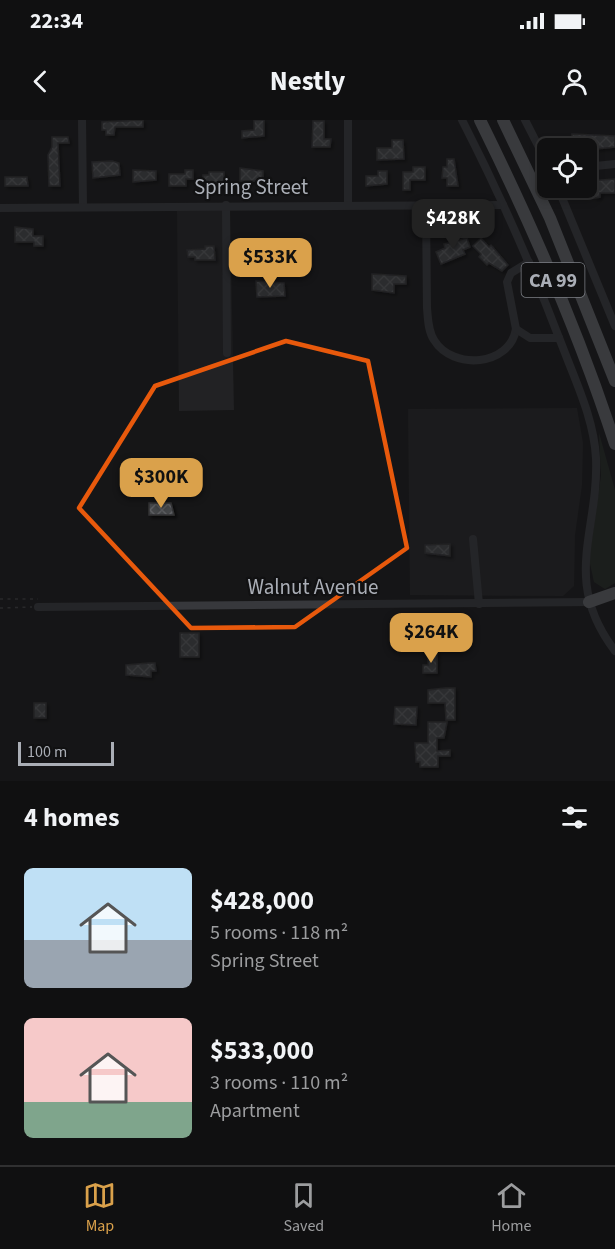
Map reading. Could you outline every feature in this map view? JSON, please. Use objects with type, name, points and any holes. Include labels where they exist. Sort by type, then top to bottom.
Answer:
[{"type":"highway","name":"CA 99","points":[[480,120],[530,224],[615,444]]},
{"type":"highway","name":"CA 99","points":[[503,120],[550,218],[615,381]]},
{"type":"highway","points":[[610,429],[615,453]]},
{"type":"highway","points":[[589,602],[615,593]]},
{"type":"highway","points":[[589,602],[615,603]]},
{"type":"street","points":[[82,120],[83,207]]},
{"type":"street","points":[[348,120],[348,204]]},
{"type":"street","points":[[462,120],[529,262],[587,411],[595,441],[596,473],[585,559],[589,602],[615,651]]},
{"type":"street","points":[[525,120],[537,143]]},
{"type":"street","points":[[597,166],[615,164]]},
{"type":"street","points":[[562,198],[615,326]]},
{"type":"street","name":"Spring Street","points":[[0,208],[348,204],[503,205]]},
{"type":"street","points":[[226,205],[227,354]]},
{"type":"street","points":[[426,205],[428,316],[434,339],[451,356],[465,362],[480,361],[507,346],[516,329],[507,282],[511,273],[529,262]]},
{"type":"street","points":[[516,329],[530,338],[560,338]]},
{"type":"street","points":[[473,539],[479,604]]},
{"type":"street","name":"Walnut Avenue","points":[[38,607],[589,602]]},
{"type":"path","points":[[0,608],[38,607]]},
{"type":"highlighted area","points":[[286,341],[368,361],[407,548],[295,627],[191,628],[79,508],[155,386]]},
{"type":"shaded area","points":[[230,210],[234,410],[179,411],[177,211]]},
{"type":"shaded area","points":[[577,408],[583,443],[582,485],[575,535],[574,586],[563,596],[410,595],[408,409]]},
{"type":"shaded area","points":[[599,433],[615,490],[615,583],[605,589],[594,582],[589,559],[601,476]]},
{"type":"building","points":[[143,120],[143,127],[115,127],[114,135],[106,135],[106,130],[102,130],[102,122]]},
{"type":"building","points":[[254,120],[264,120],[264,136],[242,138],[242,131],[254,130]]},
{"type":"building","points":[[313,121],[324,121],[324,139],[331,139],[330,147],[312,147]]},
{"type":"building","points":[[572,134],[615,136],[615,147],[597,149],[597,138],[572,138]]},
{"type":"building","points":[[52,137],[68,137],[69,143],[58,143],[60,186],[49,186],[48,155],[52,147]]},
{"type":"building","points":[[392,140],[403,140],[404,159],[377,160],[377,148],[392,148]]},
{"type":"building","points":[[447,159],[454,159],[458,186],[447,186],[447,178],[442,178],[443,167],[447,167]]},
{"type":"building","points":[[92,162],[119,163],[120,175],[93,178]]},
{"type":"building","points":[[413,167],[425,167],[425,180],[410,180],[410,190],[403,190],[403,172],[413,172]]},
{"type":"building","points":[[240,168],[263,171],[263,181],[240,181]]},
{"type":"building","points":[[133,170],[156,171],[156,180],[133,182]]},
{"type":"building","points":[[185,170],[193,170],[193,179],[186,179],[186,186],[169,186],[169,174],[185,174]]},
{"type":"building","points":[[378,171],[387,171],[387,184],[366,186],[366,176],[378,176]]},
{"type":"building","points":[[209,172],[224,172],[224,186],[209,186],[209,183],[203,183],[203,175],[209,175]]},
{"type":"building","points":[[5,177],[27,177],[28,186],[5,186]]},
{"type":"building","points":[[615,179],[615,193],[600,193],[600,197],[597,198],[597,180]]},
{"type":"building","points":[[15,227],[33,229],[33,236],[43,236],[43,246],[34,246],[34,242],[15,242]]},
{"type":"building","points":[[467,238],[470,247],[463,250],[465,254],[441,264],[436,252],[445,248],[444,244]]},
{"type":"building","points":[[481,238],[489,247],[491,245],[508,265],[502,271],[489,263],[487,265],[479,257],[481,254],[473,246]]},
{"type":"building","points":[[205,246],[214,246],[215,260],[195,260],[195,257],[188,257],[187,250],[205,249]]},
{"type":"building","points":[[372,274],[406,276],[406,284],[394,284],[394,293],[372,290]]},
{"type":"building","points":[[256,281],[284,283],[285,296],[257,297]]},
{"type":"building","points":[[149,503],[171,503],[174,515],[149,515]]},
{"type":"building","points":[[450,544],[450,556],[425,553],[425,545]]},
{"type":"building","points":[[180,633],[199,633],[199,657],[180,657]]},
{"type":"building","points":[[428,652],[437,652],[437,673],[423,673],[423,665],[428,665]]},
{"type":"building","points":[[155,663],[156,671],[151,671],[151,677],[126,675],[126,665]]},
{"type":"building","points":[[455,688],[455,720],[446,720],[445,703],[428,703],[428,690]]},
{"type":"building","points":[[34,703],[46,703],[46,718],[34,718]]},
{"type":"building","points":[[395,707],[417,707],[416,725],[394,724]]},
{"type":"building","points":[[428,722],[447,722],[444,738],[437,738],[437,751],[450,750],[450,756],[438,756],[438,767],[420,767],[420,762],[416,762],[415,743],[428,743]]}]
